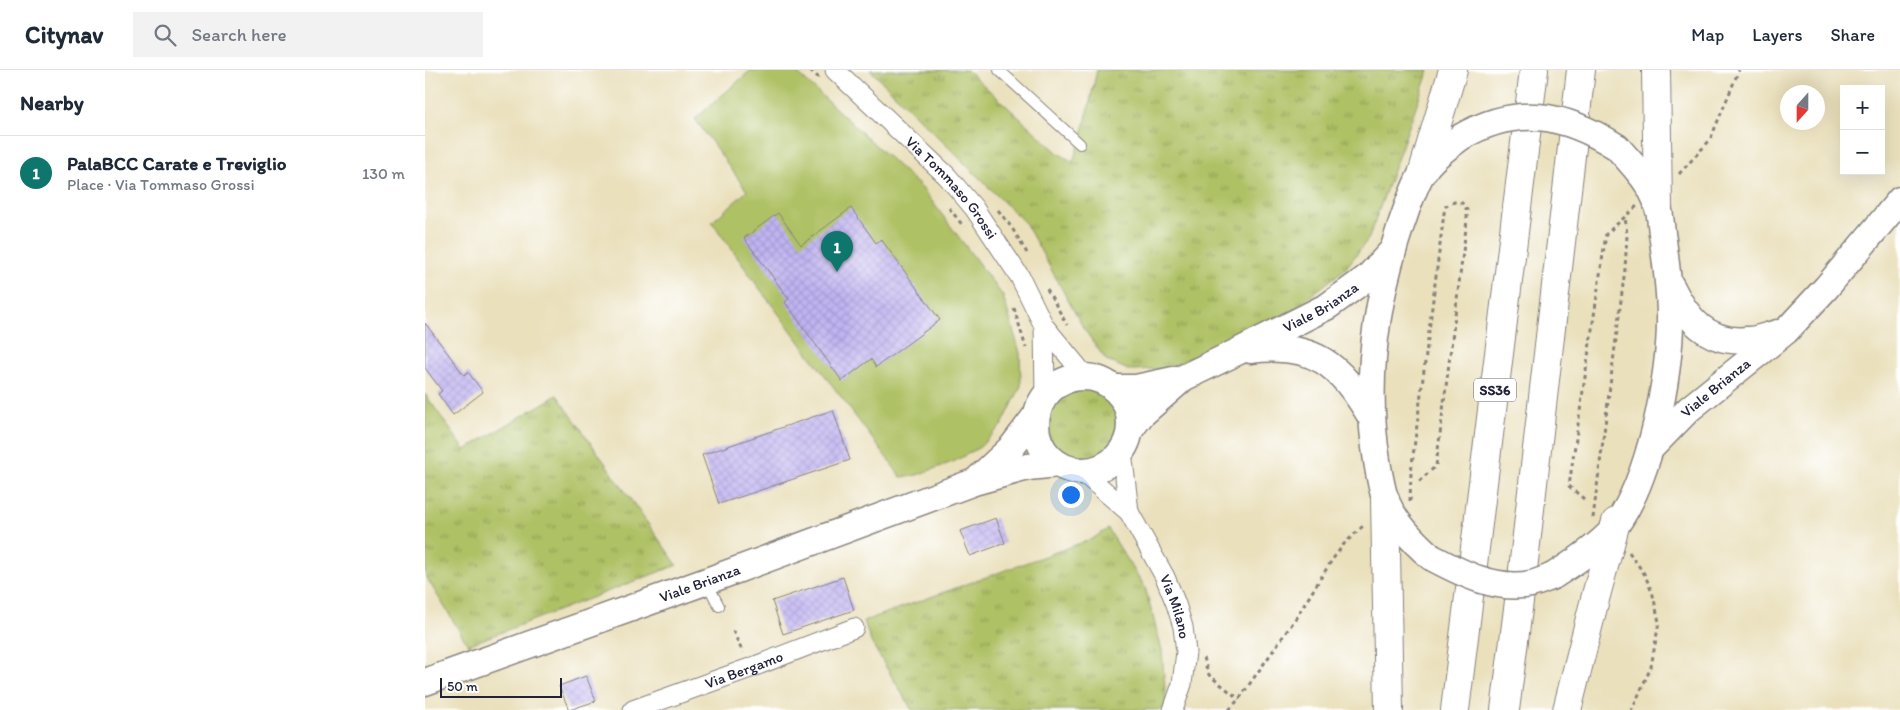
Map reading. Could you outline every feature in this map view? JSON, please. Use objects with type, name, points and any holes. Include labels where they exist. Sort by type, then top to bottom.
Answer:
[{"type":"highway","points":[[1423,171],[1453,70]]},
{"type":"highway","name":"SS36","points":[[1455,710],[1534,70]]},
{"type":"highway","points":[[1505,710],[1581,70]]},
{"type":"highway","points":[[1648,205],[1656,70]]},
{"type":"highway","points":[[1389,710],[1397,502]]},
{"type":"highway","points":[[1567,710],[1616,522]]},
{"type":"main road","points":[[1533,116],[1560,120],[1598,135],[1617,148],[1644,178],[1648,205],[1668,279],[1670,316],[1667,368],[1661,402],[1649,449],[1636,487],[1625,509],[1608,535],[1583,556],[1553,576],[1531,584],[1508,585],[1481,581],[1431,557],[1413,541],[1397,520],[1397,502],[1374,444],[1371,387],[1375,336],[1393,250],[1407,207],[1423,171],[1461,137],[1476,128],[1492,122],[1511,117],[1533,116]]},
{"type":"main road","name":"Viale Brianza","points":[[1649,449],[1689,409],[1786,331],[1826,288],[1900,200]]},
{"type":"main road","name":"Viale Brianza","points":[[1113,388],[1136,388],[1183,378],[1239,351],[1328,306],[1368,277],[1393,250]]},
{"type":"main road","name":"Viale Brianza","points":[[1668,279],[1679,303],[1688,316],[1700,327],[1711,333],[1730,340],[1750,340],[1786,331]]},
{"type":"main road","name":"Viale Brianza","points":[[1239,351],[1272,347],[1310,354],[1330,365],[1345,378],[1358,394],[1372,418]]},
{"type":"main road","points":[[1086,377],[1101,380],[1113,388],[1121,396],[1130,418],[1126,441],[1110,462],[1096,469],[1069,467],[1047,454],[1039,442],[1036,428],[1041,404],[1053,387],[1063,381],[1086,377]]},
{"type":"main road","name":"Viale Brianza","points":[[1126,441],[1141,415],[1183,378]]},
{"type":"main road","name":"Viale Brianza","points":[[974,482],[1012,447],[1041,404]]},
{"type":"main road","name":"Viale Brianza","points":[[425,682],[707,581],[974,482],[1028,467],[1069,467]]},
{"type":"street","name":"Via Tommaso Grossi","points":[[828,76],[947,176],[974,208],[1020,277],[1044,326],[1086,377]]},
{"type":"street","name":"Via Tommaso Grossi","points":[[1041,404],[1044,326]]},
{"type":"street","name":"Via Milano","points":[[1126,441],[1129,512]]},
{"type":"street","name":"Via Milano","points":[[1069,467],[1129,512],[1165,577],[1177,604],[1183,627],[1186,652],[1182,684],[1173,710]]},
{"type":"street","name":"Via Bergamo","points":[[641,709],[854,628]]},
{"type":"lane","points":[[999,70],[1079,144]]},
{"type":"lane","points":[[707,581],[719,606]]},
{"type":"path","points":[[810,70],[828,76]]},
{"type":"path","points":[[1678,175],[1710,140],[1739,70]]},
{"type":"path","points":[[944,202],[968,233]]},
{"type":"path","points":[[1397,502],[1411,472],[1444,213],[1446,206],[1454,202],[1462,203],[1467,210],[1467,220],[1436,466],[1417,483]]},
{"type":"path","points":[[1584,499],[1569,486],[1606,234],[1625,216],[1648,205]]},
{"type":"path","points":[[1589,525],[1593,518],[1625,269],[1627,234],[1625,216]]},
{"type":"path","points":[[1012,300],[1027,354]]},
{"type":"path","points":[[1229,710],[1239,699],[1294,621],[1332,560],[1344,544],[1369,521]]},
{"type":"path","points":[[1626,547],[1645,575],[1653,595],[1659,622],[1651,667],[1632,710]]},
{"type":"path","points":[[733,631],[750,668]]},
{"type":"green space","points":[[751,70],[794,70],[922,188],[1003,296],[1020,353],[1021,386],[1002,425],[980,447],[955,461],[917,475],[901,477],[712,222],[747,191],[695,119]]},
{"type":"green space","points":[[870,70],[967,70],[1058,153],[1073,162],[1085,124],[1097,70],[1429,70],[1369,238],[1346,268],[1284,317],[1165,369],[1128,370],[1106,360],[1084,329],[1026,224]]},
{"type":"green space","points":[[1090,388],[1109,398],[1117,410],[1119,424],[1117,438],[1109,450],[1097,458],[1076,460],[1057,450],[1049,438],[1047,417],[1057,398],[1069,390]]},
{"type":"green space","points":[[425,394],[465,450],[557,395],[677,565],[468,645],[425,575]]},
{"type":"green space","points":[[1108,529],[1145,587],[1162,650],[1166,703],[1162,710],[912,710],[871,642],[864,621],[1092,539]]},
{"type":"building","points":[[851,208],[876,243],[881,239],[940,320],[876,367],[871,359],[842,381],[785,302],[789,299],[744,238],[778,213],[801,245]]},
{"type":"building","points":[[425,323],[464,375],[468,372],[483,392],[453,415],[438,394],[442,391],[425,368]]},
{"type":"building","points":[[833,410],[850,460],[719,504],[702,455]]},
{"type":"building","points":[[996,518],[1005,543],[970,556],[960,531]]},
{"type":"building","points":[[843,577],[854,610],[783,634],[772,601]]},
{"type":"building","points":[[586,676],[596,701],[569,710],[559,686]]},
{"type":"place","name":"PalaBCC Carate e Treviglio","points":[[837,272]]}]
